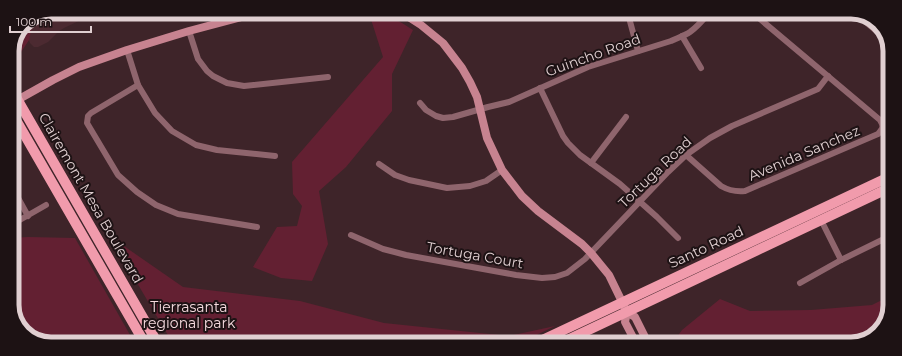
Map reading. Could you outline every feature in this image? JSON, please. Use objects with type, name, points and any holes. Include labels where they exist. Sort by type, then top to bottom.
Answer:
[{"type":"main road","name":"Clairemont Mesa Boulevard","points":[[19,108],[154,337]]},
{"type":"main road","name":"Clairemont Mesa Boulevard","points":[[19,125],[141,337]]},
{"type":"main road","name":"Santo Road","points":[[572,337],[734,249],[883,180]]},
{"type":"main road","name":"Santo Road","points":[[551,337],[625,307],[822,220],[883,191]]},
{"type":"street","points":[[19,99],[80,67],[127,50],[231,19]]},
{"type":"street","points":[[414,19],[443,43],[462,68],[476,97],[487,138],[502,170],[522,196],[538,211],[591,252],[609,275],[625,307],[635,317],[645,337]]},
{"type":"street","points":[[629,19],[638,51]]},
{"type":"street","name":"Guincho Road","points":[[420,103],[426,110],[443,118],[453,117],[509,102],[588,67],[671,41],[689,33],[704,19]]},
{"type":"street","points":[[760,19],[828,76]]},
{"type":"street","points":[[189,31],[198,59],[213,76],[227,83],[244,86],[328,77]]},
{"type":"street","points":[[682,36],[701,68]]},
{"type":"street","points":[[127,50],[138,85],[155,113],[172,130],[196,145],[217,150],[275,156]]},
{"type":"street","name":"Avenida Sanchez","points":[[686,155],[721,186],[738,192],[745,191],[878,134],[883,124],[880,120],[828,76]]},
{"type":"street","name":"Tortuga Road","points":[[591,252],[686,155],[710,138],[732,126],[818,90],[828,76]]},
{"type":"street","points":[[138,85],[88,116],[87,123],[118,175],[137,192],[156,205],[178,214],[257,227]]},
{"type":"street","points":[[540,88],[563,136],[568,143],[580,155],[620,184],[640,201],[678,238]]},
{"type":"street","points":[[591,163],[626,117]]},
{"type":"street","points":[[379,164],[395,175],[409,180],[447,188],[470,186],[486,181],[502,170]]},
{"type":"street","points":[[19,200],[28,216]]},
{"type":"street","points":[[19,220],[46,205]]},
{"type":"street","points":[[822,220],[841,260]]},
{"type":"street","name":"Tortuga Court","points":[[351,235],[383,249],[406,255],[516,275],[542,278],[556,277],[567,273],[591,252]]},
{"type":"street","points":[[800,283],[841,260],[883,239]]},
{"type":"street","points":[[625,307],[625,322],[633,337]]},
{"type":"shaded area","points":[[51,19],[83,19],[59,31],[48,42],[38,47],[34,47],[28,38],[32,25],[39,21]]},
{"type":"green space","name":"Tierrasanta regional park","points":[[371,19],[394,19],[413,30],[392,74],[392,111],[346,167],[319,191],[328,244],[312,281],[281,278],[253,267],[277,227],[297,226],[302,206],[293,194],[292,162],[383,57]]},
{"type":"green space","points":[[33,24],[29,40],[19,55],[21,39],[24,33]]},
{"type":"green space","points":[[19,238],[75,238],[131,337],[47,337],[37,334],[31,330],[21,317],[19,307]]},
{"type":"green space","name":"Tierrasanta regional park","points":[[114,244],[121,244],[183,287],[300,301],[384,323],[509,336],[555,326],[532,337],[169,337]]},
{"type":"green space","points":[[720,299],[750,311],[811,310],[872,305],[883,300],[882,311],[878,323],[874,328],[865,334],[855,337],[677,337],[682,330]]}]
